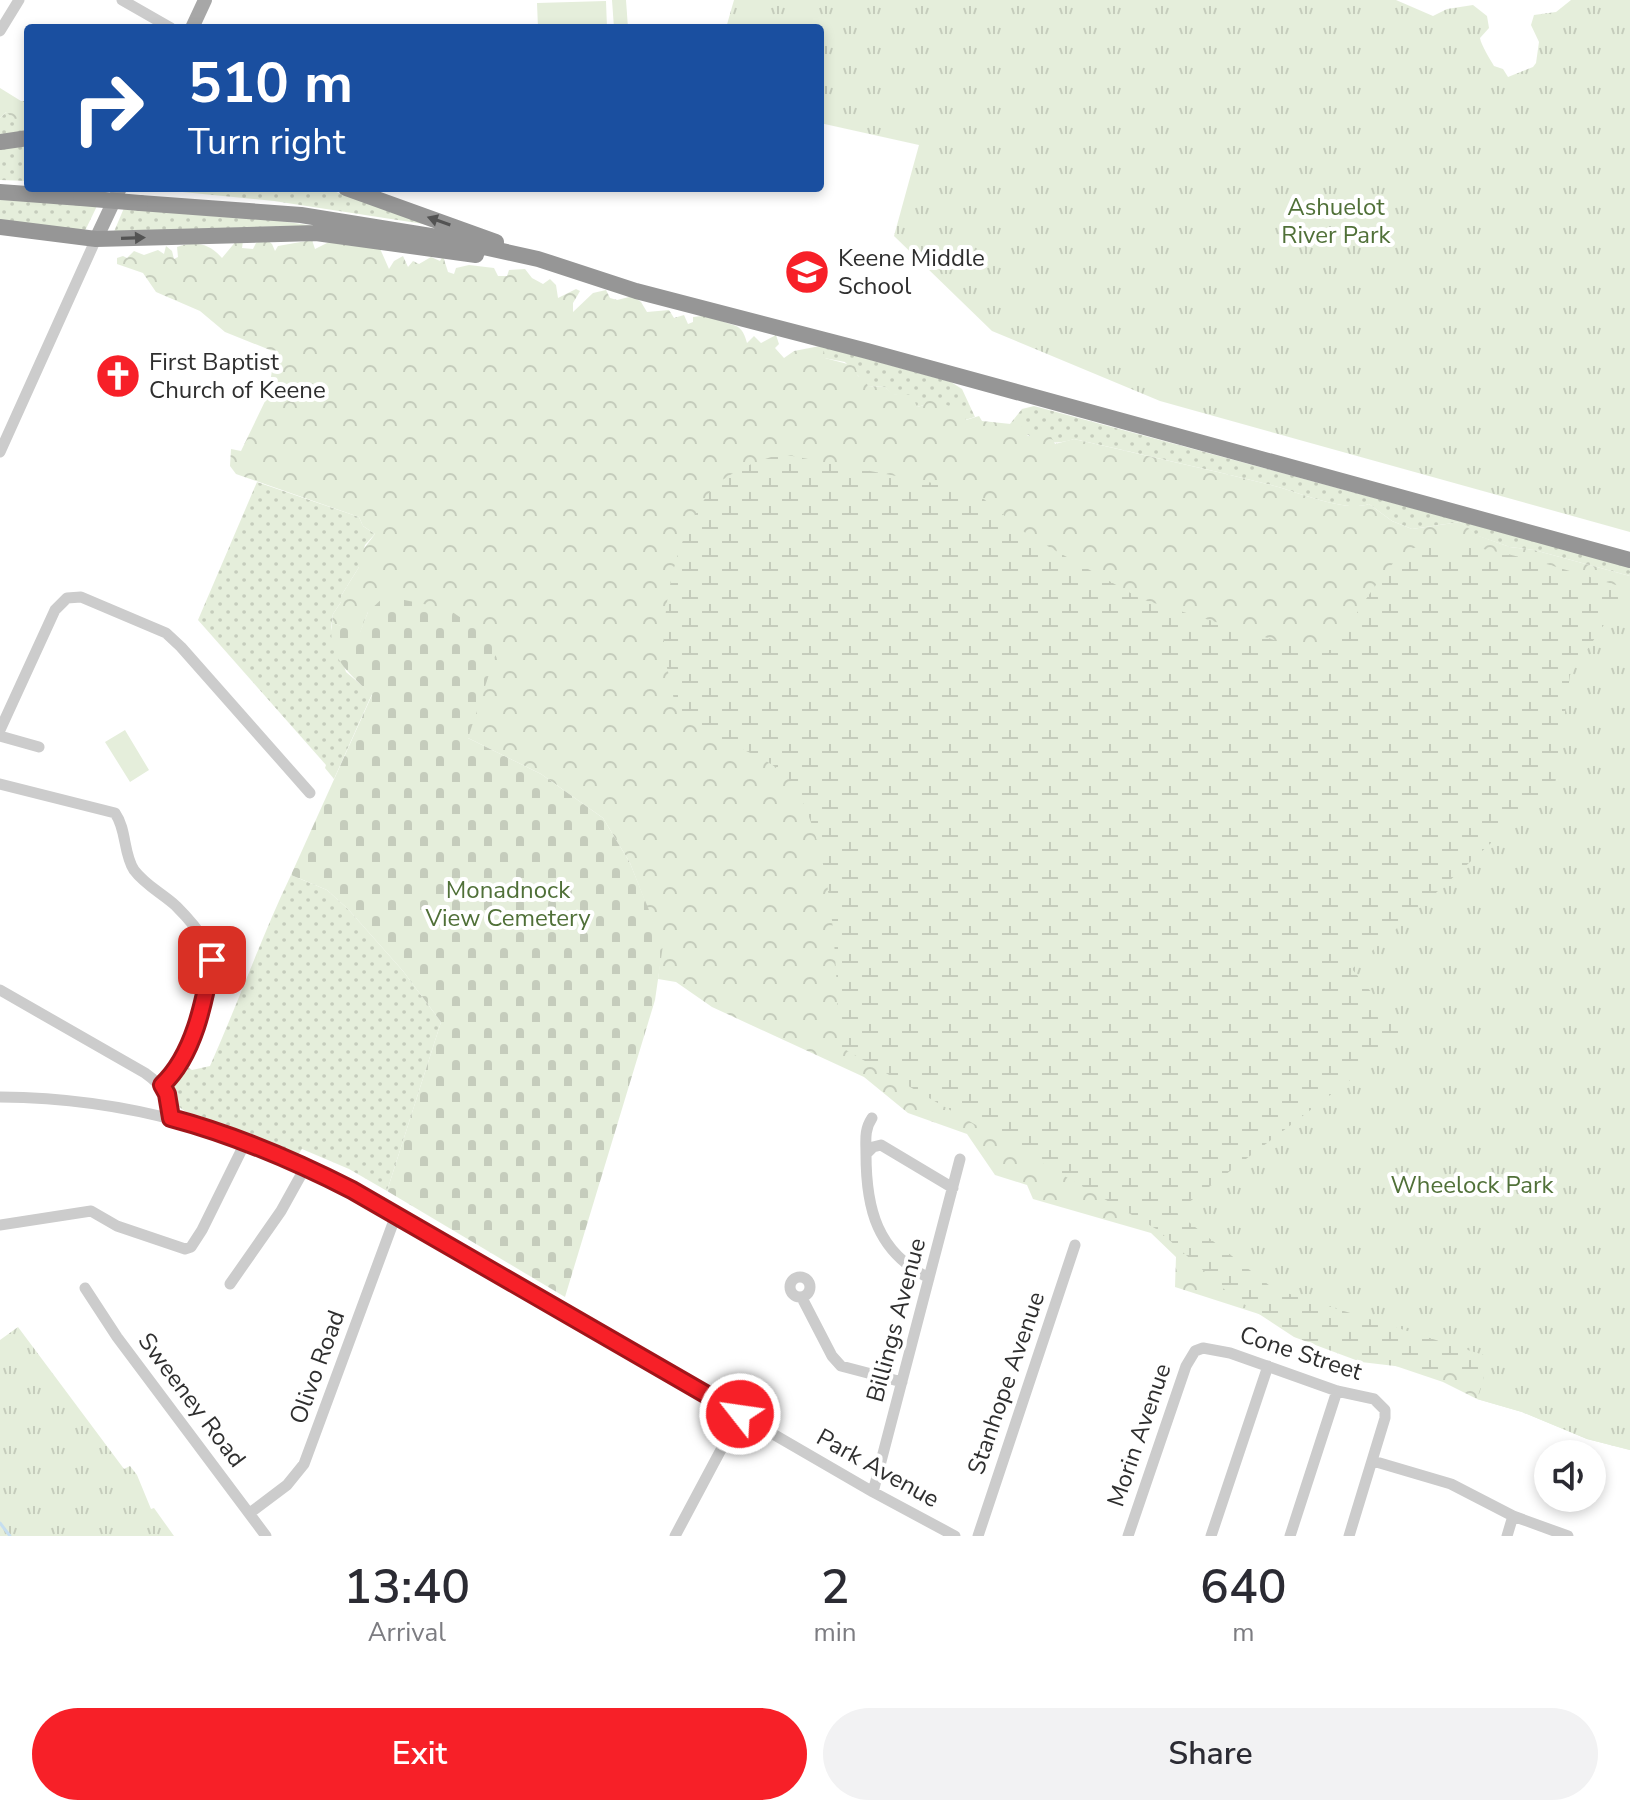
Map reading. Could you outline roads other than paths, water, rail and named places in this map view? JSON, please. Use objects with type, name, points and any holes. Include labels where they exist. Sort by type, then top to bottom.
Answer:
[{"type":"highway","points":[[0,142],[24,139]]},
{"type":"highway","points":[[0,192],[301,215],[443,238],[538,259]]},
{"type":"highway","points":[[357,192],[538,259],[636,291],[867,351],[1630,560]]},
{"type":"highway","points":[[0,227],[96,239],[316,233],[452,252],[538,259]]},
{"type":"main road","points":[[194,24],[205,0]]},
{"type":"main road","points":[[96,239],[118,192]]},
{"type":"street","points":[[0,31],[19,0]]},
{"type":"street","points":[[122,0],[164,24]]},
{"type":"street","points":[[0,452],[96,239]]},
{"type":"street","points":[[0,730],[55,610],[67,598],[81,597],[166,633],[310,793]]},
{"type":"street","points":[[0,736],[39,747]]},
{"type":"street","points":[[0,784],[115,813],[137,874],[176,906],[207,944],[212,960],[202,1009],[172,1075],[162,1085]]},
{"type":"street","points":[[0,990],[162,1085],[167,1094],[171,1118]]},
{"type":"street","name":"Park Avenue","points":[[0,1097],[90,1103],[171,1118],[246,1141],[306,1166],[955,1536]]},
{"type":"street","points":[[872,1118],[865,1137],[869,1208],[899,1260],[929,1278]]},
{"type":"street","points":[[0,1225],[91,1211],[140,1234],[185,1249],[191,1247],[246,1141]]},
{"type":"street","points":[[866,1154],[873,1147],[881,1145],[953,1188]]},
{"type":"street","name":"Billings Avenue","points":[[873,1492],[960,1159]]},
{"type":"street","points":[[230,1284],[273,1224],[306,1166]]},
{"type":"street","name":"Olivo Road","points":[[250,1513],[287,1485],[304,1464],[396,1215]]},
{"type":"street","name":"Stanhope Avenue","points":[[978,1536],[1075,1245]]},
{"type":"street","name":"Sweeney Road","points":[[85,1288],[117,1337],[266,1536]]},
{"type":"street","points":[[802,1298],[832,1356],[841,1366],[902,1382]]},
{"type":"street","name":"Cone Street","points":[[1195,1351],[1212,1349],[1337,1391],[1374,1399],[1385,1410],[1385,1418],[1373,1461]]},
{"type":"street","name":"Morin Avenue","points":[[1128,1536],[1186,1366],[1195,1351]]},
{"type":"street","points":[[1211,1536],[1268,1366]]},
{"type":"street","points":[[1290,1536],[1337,1391]]},
{"type":"street","points":[[675,1536],[740,1414]]},
{"type":"street","points":[[1349,1536],[1373,1461],[1451,1484],[1513,1516],[1568,1536]]},
{"type":"street","points":[[1507,1536],[1513,1516]]},
{"type":"waterway","points":[[0,1523],[10,1536]]},
{"type":"place","name":"Keene Middle School","points":[[807,272]]},
{"type":"place","name":"First Baptist Church of Keene","points":[[118,376]]},
{"type":"park label","name":"Ashuelot River Park","points":[[1336,221]]},
{"type":"park label","name":"Monadnock View Cemetery","points":[[508,904]]},
{"type":"park label","name":"Wheelock Park","points":[[1472,1185]]}]
